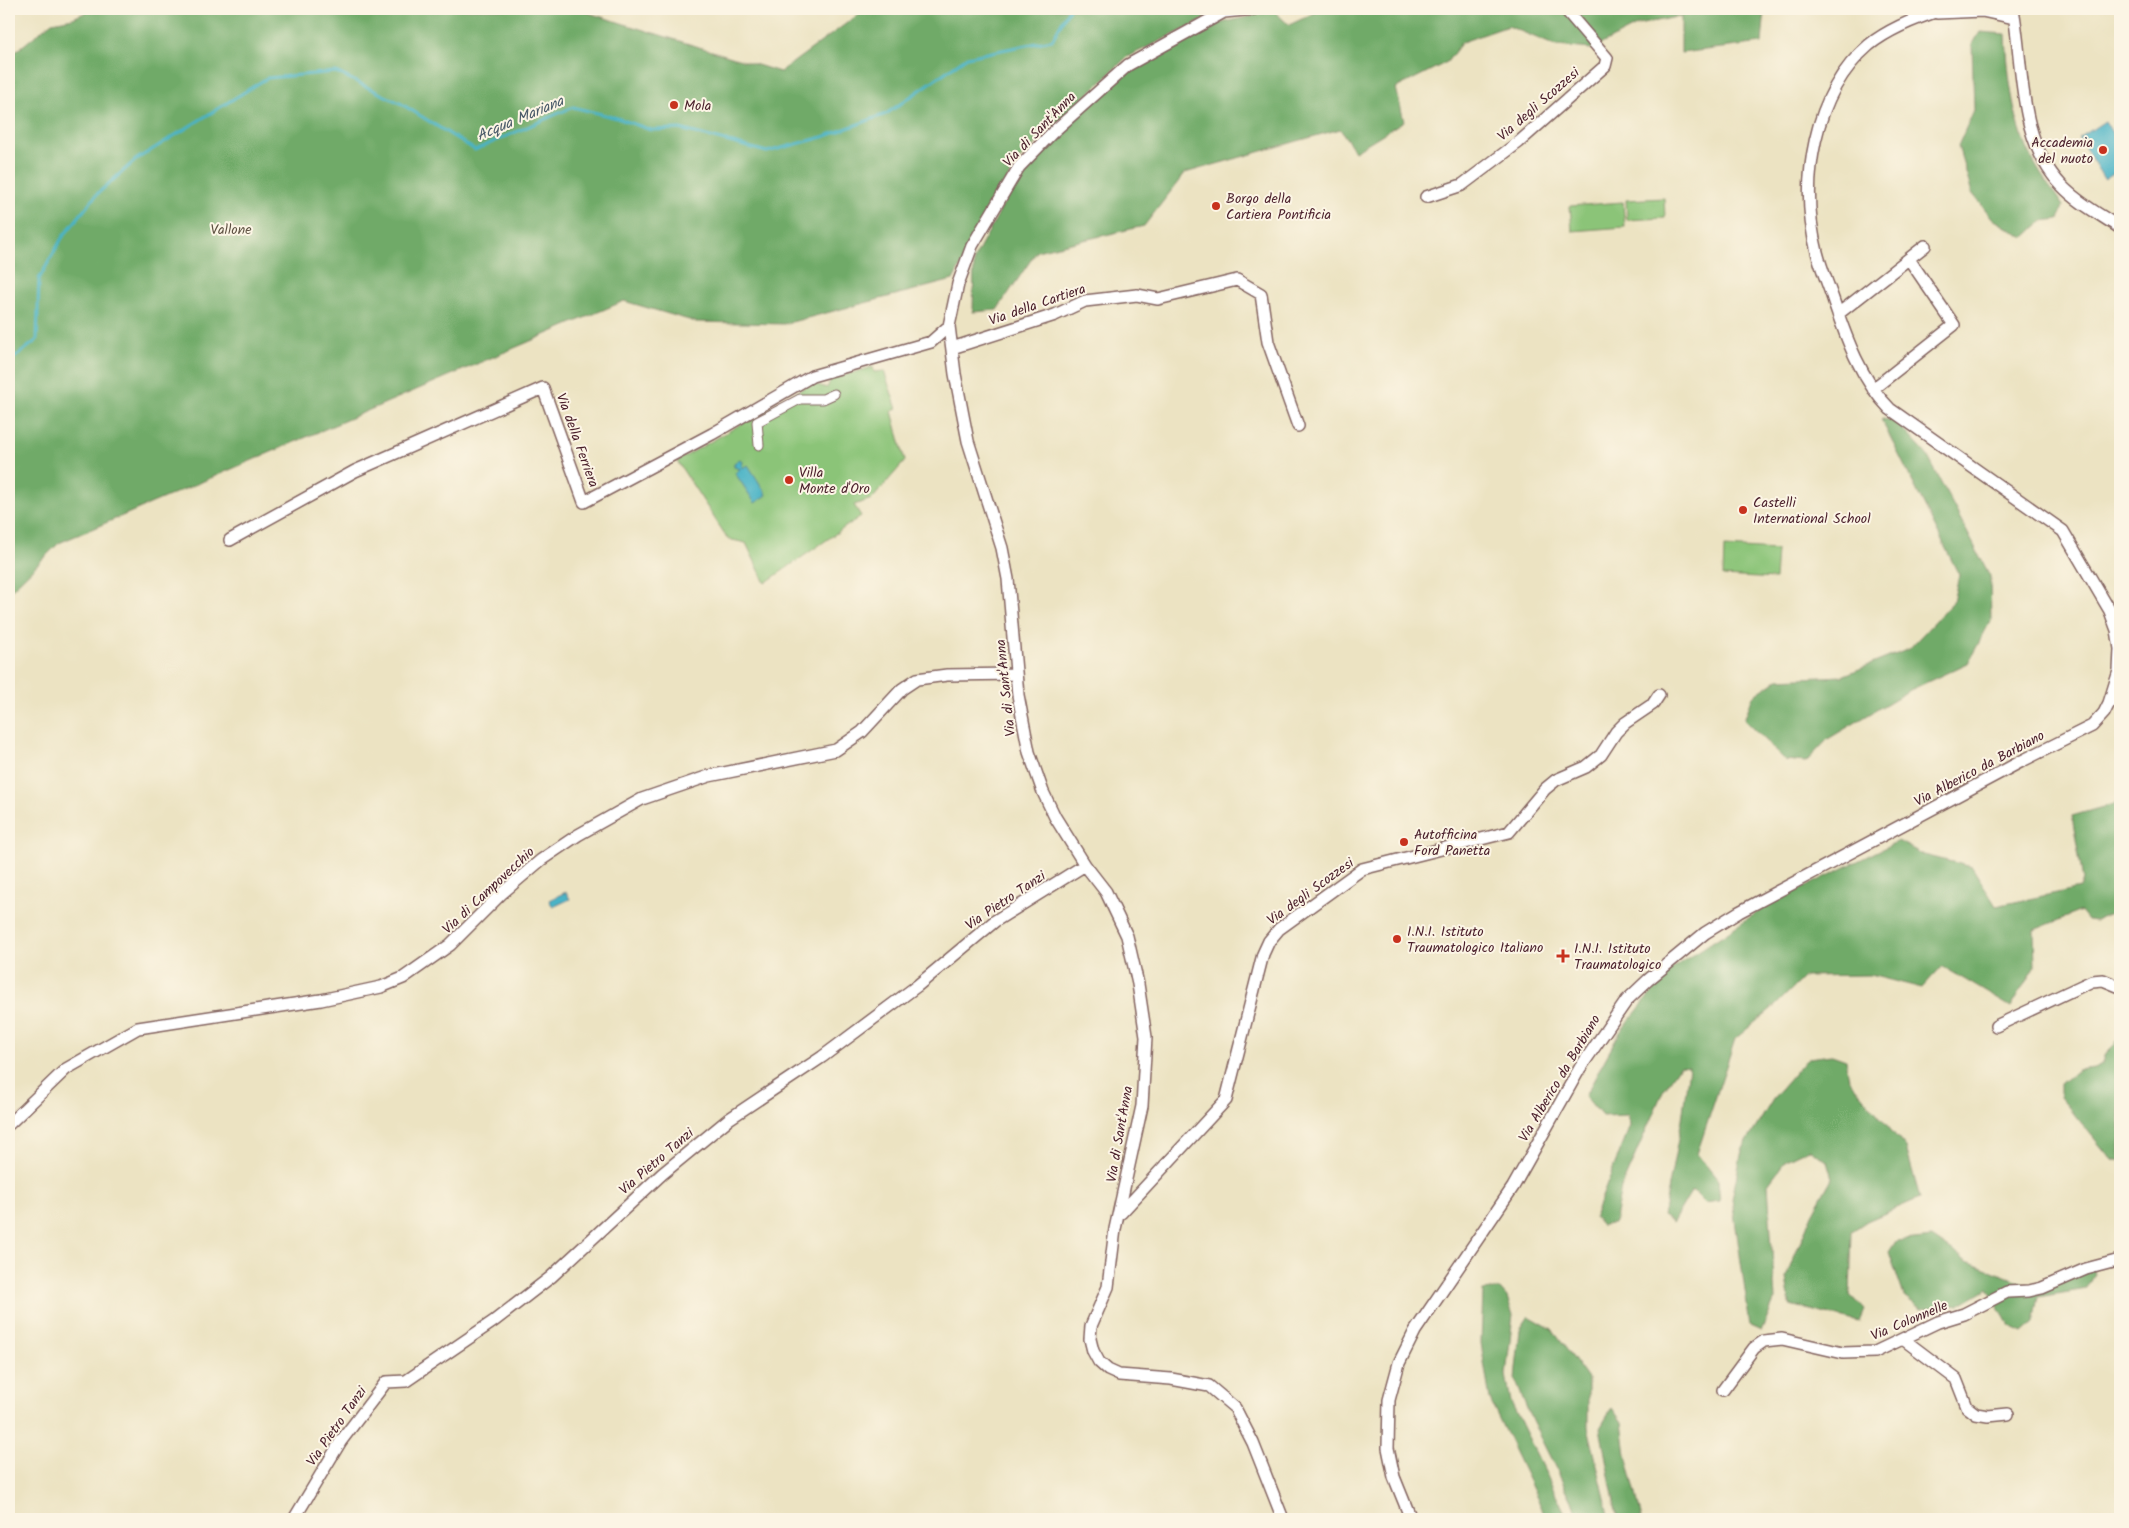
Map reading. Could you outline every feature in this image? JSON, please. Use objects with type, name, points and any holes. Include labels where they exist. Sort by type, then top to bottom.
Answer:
[{"type":"street","name":"Via di Sant'Anna","points":[[1254,9],[1224,12],[1128,65],[1059,127],[1019,167],[972,246],[958,284],[949,326],[968,441],[1002,548],[1012,610],[1016,674],[1023,730],[1036,776],[1055,817],[1084,865],[1106,892],[1127,936],[1138,984],[1146,1037],[1142,1106],[1120,1214],[1115,1229],[1108,1287],[1092,1326],[1090,1339],[1093,1351],[1099,1362],[1108,1370],[1119,1375],[1171,1379],[1209,1386],[1235,1408],[1253,1442],[1283,1519]]},
{"type":"street","name":"Via degli Scozzesi","points":[[1426,197],[1462,185],[1519,142],[1605,66],[1607,58],[1565,9]]},
{"type":"street","name":"Via Alberico da Barbiano","points":[[1411,1519],[1399,1492],[1388,1448],[1389,1400],[1400,1363],[1415,1331],[1513,1186],[1580,1068],[1626,1000],[1682,951],[1739,912],[2022,761],[2092,726],[2104,713],[2113,692],[2120,660],[2116,630],[2110,611],[2063,531],[1890,410],[1863,373],[1838,314],[1817,253],[1811,214],[1812,166],[1822,121],[1836,85],[1859,54],[1883,36],[1928,14],[1944,9]]},
{"type":"street","name":"Via Alberico da Barbiano","points":[[1928,14],[1982,11],[2014,13]]},
{"type":"street","points":[[2014,13],[2026,105],[2039,152],[2049,170],[2064,188],[2120,228]]},
{"type":"street","points":[[1838,314],[1925,246]]},
{"type":"street","points":[[1873,389],[1954,325],[1909,259]]},
{"type":"street","name":"Via della Cartiera","points":[[952,348],[1056,315],[1085,301],[1137,295],[1158,299],[1237,280],[1261,294],[1268,342],[1298,426]]},
{"type":"street","name":"Via della Ferriera","points":[[230,540],[356,471],[543,388],[584,502],[712,434],[812,376],[931,342],[949,326]]},
{"type":"street","points":[[759,444],[757,422],[800,398],[823,399],[834,394]]},
{"type":"street","name":"Via di Campovecchio","points":[[9,1124],[66,1069],[138,1028],[322,1000],[380,987],[403,978],[450,945],[508,888],[540,860],[578,835],[642,799],[683,783],[718,774],[832,752],[862,732],[902,689],[917,679],[952,675],[1016,674]]},
{"type":"street","name":"Via degli Scozzesi","points":[[1120,1214],[1226,1100],[1263,954],[1269,941],[1279,929],[1362,870],[1509,832],[1545,789],[1556,780],[1586,767],[1611,743],[1620,727],[1653,704],[1659,695]]},
{"type":"street","name":"Via Pietro Tanzi","points":[[294,1519],[341,1441],[386,1382],[406,1381],[494,1321],[551,1277],[662,1174],[729,1119],[822,1057],[917,986],[995,921],[1084,865]]},
{"type":"street","points":[[1996,1026],[2092,981],[2103,980],[2120,987]]},
{"type":"street","name":"Via Colonnelle","points":[[1723,1390],[1754,1348],[1764,1340],[1782,1339],[1829,1351],[1857,1354],[1875,1352],[1938,1322],[1964,1314],[2007,1292],[2030,1291],[2042,1288],[2086,1269],[2120,1260]]},
{"type":"street","points":[[1903,1339],[1956,1379],[1968,1407],[1976,1414],[1988,1416],[2008,1414]]},
{"type":"green space","name":"Vallone","points":[[93,9],[576,9],[780,72],[866,9],[1227,9],[1127,57],[1017,162],[953,280],[784,324],[696,322],[624,301],[59,543],[9,592],[9,57],[52,22],[73,18]]},
{"type":"green space","points":[[1323,9],[1765,9],[1762,43],[1681,53],[1681,16],[1638,25],[1592,49],[1556,46],[1508,26],[1462,42],[1447,62],[1396,88],[1404,121],[1355,151],[1340,129],[1185,173],[1144,226],[1037,251],[997,310],[973,312],[974,259],[1022,170],[1082,110],[1132,70],[1221,23],[1274,11],[1289,25]]},
{"type":"green space","points":[[1980,32],[2006,34],[2010,84],[2021,133],[2038,170],[2063,206],[2059,219],[2042,221],[2024,238],[1993,219],[1972,193],[1958,146],[1974,110],[1972,45]]},
{"type":"green space","points":[[1664,198],[1665,218],[1627,220],[1626,200]]},
{"type":"green space","points":[[1623,202],[1625,227],[1572,231],[1570,206]]},
{"type":"green space","name":"Villa Monte d'Oro","points":[[873,367],[874,372],[884,371],[897,409],[892,411],[905,461],[872,499],[854,505],[861,516],[765,583],[746,543],[728,539],[677,461],[812,383],[827,388],[831,379]]},
{"type":"green space","points":[[1881,419],[1895,420],[1927,455],[1990,576],[1991,620],[1968,663],[1908,691],[1828,739],[1806,762],[1785,760],[1744,720],[1753,696],[1778,679],[1842,676],[1909,649],[1953,602],[1959,575]]},
{"type":"green space","points":[[1724,547],[1777,550],[1775,579],[1723,576]]},
{"type":"green space","points":[[2120,802],[2120,910],[2095,921],[2088,920],[2081,911],[2034,930],[2035,966],[2011,1007],[1942,966],[1922,988],[1870,975],[1805,976],[1777,1004],[1735,1039],[1697,1154],[1718,1180],[1720,1201],[1705,1203],[1692,1190],[1673,1222],[1663,1216],[1682,1119],[1689,1067],[1680,1066],[1663,1091],[1621,1188],[1614,1224],[1601,1225],[1594,1217],[1630,1126],[1628,1115],[1602,1116],[1585,1096],[1620,1032],[1671,969],[1767,906],[1898,841],[1924,855],[1972,867],[1996,906],[2080,888],[2083,880],[2072,816]]},
{"type":"green space","points":[[2120,1039],[2120,1162],[2112,1160],[2060,1097],[2060,1084],[2077,1070],[2095,1068],[2103,1063],[2106,1053]]},
{"type":"green space","points":[[1832,1055],[1846,1060],[1849,1080],[1906,1148],[1920,1198],[1867,1221],[1852,1231],[1850,1295],[1864,1310],[1859,1322],[1790,1305],[1786,1277],[1812,1214],[1832,1178],[1827,1161],[1809,1149],[1786,1160],[1768,1184],[1775,1299],[1761,1331],[1750,1326],[1732,1199],[1742,1150],[1775,1096],[1808,1058]]},
{"type":"green space","points":[[1932,1237],[1967,1261],[2031,1286],[2091,1265],[2095,1274],[2087,1289],[2039,1297],[2034,1322],[2023,1332],[2010,1326],[1988,1288],[1959,1305],[1921,1309],[1904,1296],[1889,1252],[1896,1241]]},
{"type":"green space","points":[[1500,1289],[1507,1297],[1513,1315],[1506,1375],[1511,1402],[1568,1519],[1547,1519],[1490,1400],[1481,1343],[1483,1291]]},
{"type":"green space","points":[[1529,1316],[1552,1329],[1588,1379],[1588,1427],[1610,1519],[1578,1519],[1572,1501],[1532,1421],[1515,1379],[1520,1329]]},
{"type":"green space","points":[[1612,1408],[1622,1422],[1626,1455],[1642,1519],[1614,1519],[1617,1517],[1600,1428]]},
{"type":"water","name":"Accademia del nuoto","points":[[2105,121],[2120,146],[2120,169],[2104,179],[2079,138]]},
{"type":"water","points":[[740,459],[743,461],[742,468],[748,465],[767,495],[755,503],[735,473],[740,469],[734,467],[734,463]]},
{"type":"water","points":[[566,892],[570,899],[553,907],[549,900]]},
{"type":"waterway","name":"Acqua Mariana","points":[[9,362],[37,340],[39,279],[62,238],[97,194],[137,159],[267,78],[336,72],[400,103],[475,150],[573,107],[617,118],[651,130],[680,129],[767,152],[823,137],[886,114],[967,57],[1052,40],[1069,9]]},
{"type":"place","name":"Mola","points":[[674,105]]},
{"type":"place","name":"Accademia del nuoto","points":[[2103,150]]},
{"type":"place","name":"Borgo della Cartiera Pontificia","points":[[1216,206]]},
{"type":"place","name":"Villa Monte d'Oro","points":[[789,480]]},
{"type":"place","name":"Castelli International School","points":[[1743,510]]},
{"type":"place","name":"Autofficina Ford Panetta","points":[[1404,842]]},
{"type":"place","name":"I.N.I. Istituto Traumatologico Italiano","points":[[1397,939]]},
{"type":"place","name":"I.N.I. Istituto Traumatologico","points":[[1563,956]]}]
